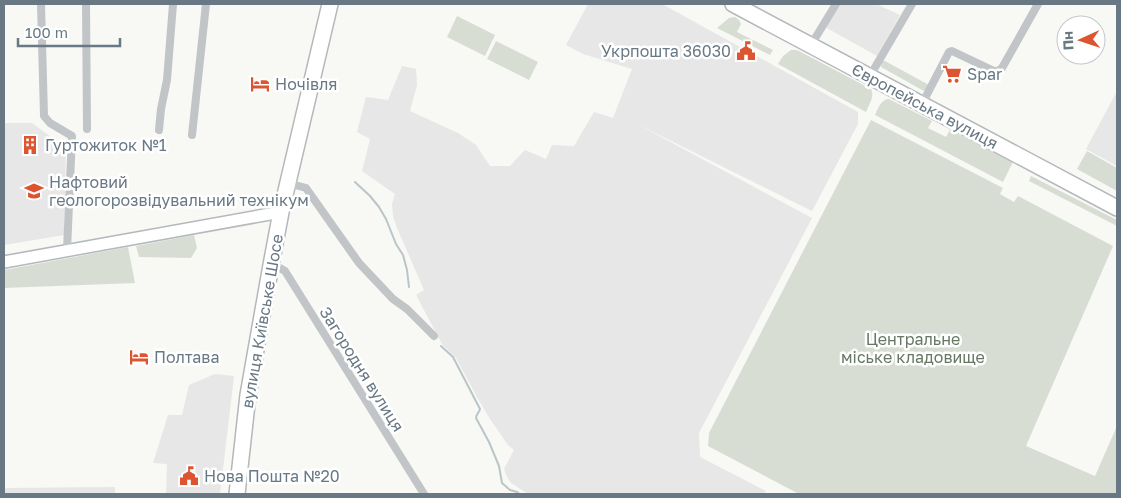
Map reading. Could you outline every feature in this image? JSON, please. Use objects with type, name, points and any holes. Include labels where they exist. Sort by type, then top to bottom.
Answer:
[{"type":"highway","name":"вулиця Київське Шосе","points":[[237,494],[248,395],[281,212],[330,4]]},
{"type":"highway","name":"Європейська вулиця","points":[[733,4],[1117,208]]},
{"type":"street","points":[[41,4],[44,116],[50,124],[72,136],[68,250]]},
{"type":"street","points":[[86,4],[87,129]]},
{"type":"street","points":[[159,130],[167,80],[173,4]]},
{"type":"street","points":[[192,135],[206,4]]},
{"type":"street","points":[[810,45],[836,4]]},
{"type":"street","points":[[870,76],[912,4]]},
{"type":"street","points":[[922,104],[952,51],[994,71],[1002,68],[1038,4]]},
{"type":"street","points":[[288,183],[306,188],[359,263],[393,299],[408,309],[434,336]]},
{"type":"street","points":[[4,262],[281,212]]},
{"type":"street","name":"Загородня вулиця","points":[[271,265],[285,271],[424,494]]},
{"type":"shaded area","points":[[588,4],[662,4],[858,112],[858,124],[812,211],[637,124],[812,218],[699,433],[700,457],[766,491],[764,494],[528,494],[511,483],[504,469],[514,450],[508,445],[490,419],[456,358],[442,344],[416,295],[424,290],[393,216],[392,204],[395,194],[362,171],[370,139],[357,132],[366,97],[388,100],[402,66],[416,69],[417,85],[410,111],[458,133],[476,145],[490,166],[510,166],[525,150],[546,159],[552,145],[574,146],[594,112],[613,118],[632,69],[583,54],[566,45]]},
{"type":"shaded area","points":[[839,4],[876,4],[900,15],[877,56],[825,27]]},
{"type":"shaded area","points":[[1117,91],[1117,166],[1086,149]]},
{"type":"shaded area","name":"Нафтовий геологорозвідувальний технікум","points":[[4,123],[32,123],[66,148],[64,235],[4,245]]},
{"type":"shaded area","points":[[215,374],[234,376],[220,494],[166,494],[167,464],[153,463],[168,415],[182,415],[189,385]]},
{"type":"shaded area","points":[[115,487],[115,494],[4,494],[4,488]]},
{"type":"green space","points":[[457,16],[495,35],[485,56],[447,37]]},
{"type":"green space","points":[[735,17],[741,24],[737,32],[773,50],[770,55],[717,28],[729,18]]},
{"type":"green space","points":[[496,41],[538,62],[529,80],[487,59]]},
{"type":"green space","points":[[791,50],[799,51],[871,89],[872,98],[866,112],[778,64],[783,56]]},
{"type":"green space","points":[[882,61],[929,85],[925,91],[922,90],[881,67]]},
{"type":"green space","points":[[887,99],[932,121],[928,128],[946,137],[950,130],[1013,162],[1003,182],[875,115],[881,104]]},
{"type":"green space","name":"Центральне міське кладовище","points":[[871,120],[1003,188],[1000,194],[1014,202],[1018,196],[1113,246],[1026,446],[1095,476],[1117,426],[1117,494],[799,494],[708,446],[709,433]]},
{"type":"green space","points":[[1087,151],[1117,168],[1117,191],[1077,169]]},
{"type":"green space","points":[[1031,176],[1117,220],[1117,226],[1029,181]]},
{"type":"green space","points":[[194,235],[197,248],[191,258],[139,257],[136,246]]},
{"type":"green space","points":[[128,247],[135,283],[4,288],[4,270]]},
{"type":"waterway","points":[[355,182],[370,196],[386,219],[396,244],[403,255],[409,287]]},
{"type":"waterway","points":[[441,346],[453,357],[480,409],[476,418],[499,466],[502,483],[510,490],[519,494]]},
{"type":"place","name":"Укрпошта 36030","points":[[746,51]]},
{"type":"place","name":"Spar","points":[[952,74]]},
{"type":"place","name":"Ночівля","points":[[260,84]]},
{"type":"place","name":"Гуртожиток №1","points":[[30,145]]},
{"type":"place","name":"Нафтовий геологорозвідувальний технікум","points":[[34,191]]},
{"type":"place","name":"Полтава","points":[[139,357]]},
{"type":"place","name":"Нова Пошта №20","points":[[189,476]]}]
